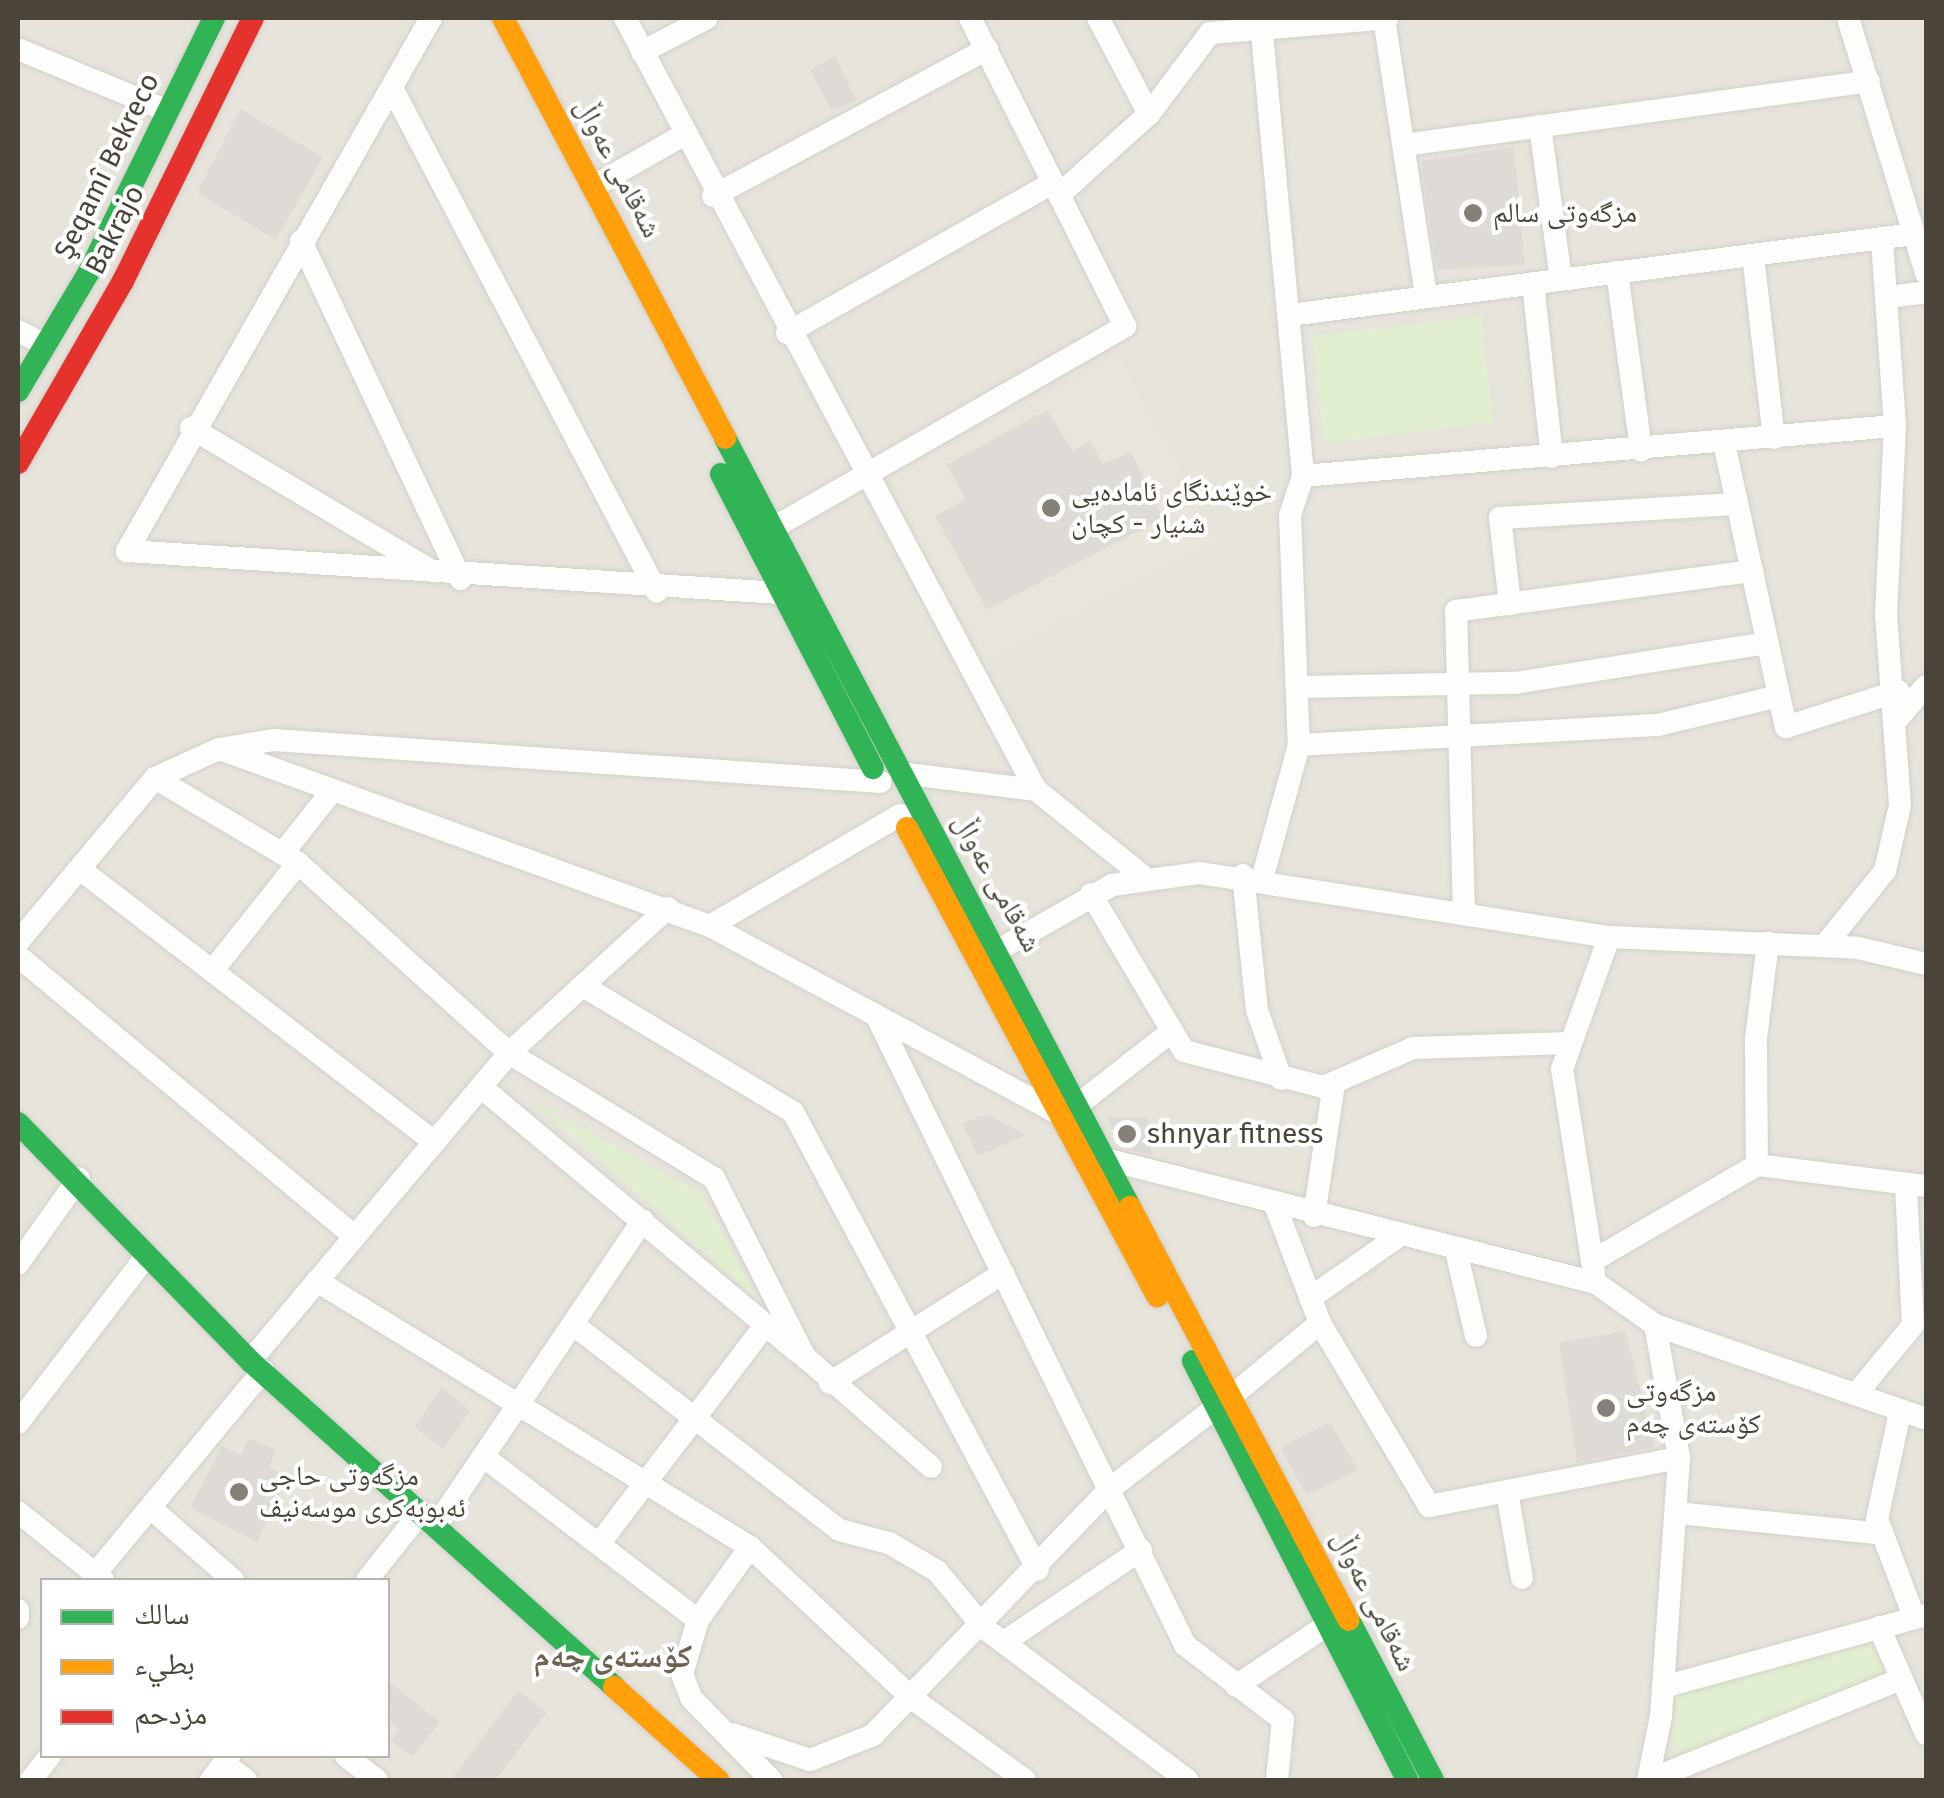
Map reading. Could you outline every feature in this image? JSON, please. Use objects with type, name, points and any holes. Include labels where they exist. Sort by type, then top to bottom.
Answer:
[{"type":"main road","name":"Şeqamî Bekreco","points":[[18,391],[214,18]]},
{"type":"main road","name":"Bakrajo","points":[[18,463],[123,281],[253,18]]},
{"type":"main road","name":"شەقامی عەواڵ","points":[[484,18],[780,594],[1000,949],[1108,1158],[1327,1625],[1407,1780]]},
{"type":"main road","name":"شەقامی عەواڵ","points":[[503,18],[773,528],[891,778],[900,814],[1054,1111],[1225,1401],[1433,1780]]},
{"type":"main road","points":[[18,1123],[80,1178],[146,1258],[256,1366],[718,1780]]},
{"type":"street","points":[[431,18],[190,428],[127,550],[462,579],[657,592],[780,594]]},
{"type":"street","points":[[624,18],[680,137],[1036,790],[1142,876]]},
{"type":"street","points":[[642,52],[707,18]]},
{"type":"street","points":[[773,528],[1125,326],[970,18]]},
{"type":"street","points":[[1098,18],[1150,114]]},
{"type":"street","points":[[787,333],[1056,189],[1150,114],[1206,25],[1262,34],[1386,18],[1426,296]]},
{"type":"street","points":[[1848,18],[1926,273]]},
{"type":"street","points":[[1262,34],[1303,476],[1290,515],[1300,687],[1299,744],[1253,876],[1258,1010],[1281,1079]]},
{"type":"street","points":[[18,49],[168,111]]},
{"type":"street","points":[[713,196],[987,49]]},
{"type":"street","points":[[1404,145],[1869,81]]},
{"type":"street","points":[[392,88],[657,592]]},
{"type":"street","points":[[1540,126],[1561,279]]},
{"type":"street","points":[[594,186],[680,137]]},
{"type":"street","points":[[1290,316],[1914,234]]},
{"type":"street","points":[[1825,945],[1893,847],[1899,717],[1886,616],[1895,426],[1882,238]]},
{"type":"street","points":[[301,241],[462,579]]},
{"type":"street","points":[[1753,255],[1774,438]]},
{"type":"street","points":[[1617,272],[1641,450]]},
{"type":"street","points":[[1533,283],[1552,457]]},
{"type":"street","points":[[1888,296],[1926,292]]},
{"type":"street","points":[[18,331],[45,345]]},
{"type":"street","points":[[1303,476],[1895,426]]},
{"type":"street","points":[[190,428],[437,574]]},
{"type":"street","points":[[1724,443],[1786,727],[1898,691]]},
{"type":"street","points":[[1510,604],[1500,518],[1737,504]]},
{"type":"street","points":[[1464,914],[1456,611],[1752,571]]},
{"type":"street","points":[[1300,687],[1458,686],[1674,664],[1768,644]]},
{"type":"street","points":[[1899,717],[1926,686]]},
{"type":"street","points":[[1299,744],[1658,724],[1780,696]]},
{"type":"street","points":[[18,942],[155,778],[218,749],[274,740],[1036,790]]},
{"type":"street","points":[[218,749],[710,926],[1054,1111]]},
{"type":"street","points":[[155,778],[290,858],[509,1053],[714,1178],[805,1358]]},
{"type":"street","points":[[213,970],[332,792]]},
{"type":"street","points":[[710,926],[900,814]]},
{"type":"street","points":[[81,870],[434,1142]]},
{"type":"street","points":[[1000,949],[1091,894],[1142,876],[1253,876],[1610,938],[1825,945],[1926,964]]},
{"type":"street","points":[[1091,894],[1184,1051],[1281,1079],[1334,1084],[1413,1048],[1568,1044]]},
{"type":"street","points":[[18,1512],[99,1578],[154,1512],[317,1280],[509,1053],[668,908]]},
{"type":"street","points":[[1594,1272],[1562,1069],[1610,938]]},
{"type":"street","points":[[1757,1165],[1756,1039],[1768,943]]},
{"type":"street","points":[[18,956],[354,1236]]},
{"type":"street","points":[[584,986],[793,1112],[1038,1570]]},
{"type":"street","points":[[876,1016],[1112,1487],[1184,1645],[1283,1720],[1277,1780]]},
{"type":"street","points":[[1080,1103],[1172,1031]]},
{"type":"street","points":[[1314,1216],[1334,1084]]},
{"type":"street","points":[[481,1087],[644,1220],[931,1468]]},
{"type":"street","points":[[1079,1155],[1108,1158],[1457,1255],[1594,1272],[1655,1325],[1926,1419]]},
{"type":"street","points":[[1594,1272],[1757,1165],[1916,1188],[1913,1325],[1856,1394]]},
{"type":"street","points":[[22,1248],[80,1178]]},
{"type":"street","points":[[1275,1205],[1320,1323],[1429,1506],[1679,1458]]},
{"type":"street","points":[[369,1578],[484,1457],[644,1220]]},
{"type":"street","points":[[1310,1298],[1396,1238]]},
{"type":"street","points":[[1457,1255],[1476,1336]]},
{"type":"street","points":[[18,1423],[146,1258]]},
{"type":"street","points":[[830,1383],[914,1335],[1003,1273]]},
{"type":"street","points":[[317,1280],[524,1400],[750,1547],[914,1699],[1025,1780]]},
{"type":"street","points":[[732,1734],[788,1757],[826,1757],[874,1735],[984,1628],[1112,1487],[1320,1323]]},
{"type":"street","points":[[574,1325],[839,1530],[890,1543],[937,1571],[984,1628],[1188,1780]]},
{"type":"street","points":[[1649,1780],[1663,1687],[1679,1458],[1655,1325]]},
{"type":"street","points":[[598,1544],[651,1484],[764,1327]]},
{"type":"street","points":[[1663,1687],[1920,1616],[1877,1519],[1900,1412]]},
{"type":"street","points":[[484,1457],[698,1620]]},
{"type":"street","points":[[1507,1492],[1522,1578]]},
{"type":"street","points":[[154,1512],[231,1578]]},
{"type":"street","points":[[1677,1513],[1882,1534]]},
{"type":"street","points":[[750,1547],[698,1620],[684,1684],[770,1780]]},
{"type":"street","points":[[1004,1642],[1141,1550]]},
{"type":"street","points":[[18,1610],[18,1618]]},
{"type":"street","points":[[1236,1686],[1327,1625]]},
{"type":"street","points":[[1878,1627],[1926,1734]]},
{"type":"street","points":[[1649,1780],[1902,1679]]},
{"type":"street","points":[[31,1780],[48,1758]]},
{"type":"street","points":[[349,1758],[377,1780]]},
{"type":"street","points":[[221,1766],[246,1780]]},
{"type":"shaded area","points":[[18,18],[1926,18],[1926,1780],[18,1780]]},
{"type":"shaded area","name":"خوێندنگای ئامادەیی شنیار - کچان","points":[[1119,357],[1217,539],[981,663],[886,478]]},
{"type":"green space","points":[[1481,316],[1493,423],[1324,443],[1312,336]]},
{"type":"green space","points":[[529,1098],[702,1195],[758,1300]]},
{"type":"green space","points":[[1874,1636],[1892,1673],[1675,1762],[1669,1691]]},
{"type":"building","points":[[835,56],[856,100],[832,111],[810,70]]},
{"type":"building","points":[[240,109],[323,157],[276,240],[197,193]]},
{"type":"building","name":"مزگەوتی سالم","points":[[1514,147],[1525,265],[1437,270],[1421,161]]},
{"type":"building","points":[[1047,410],[1073,451],[1090,441],[1103,464],[1131,452],[1163,518],[987,610],[935,516],[966,499],[946,465]]},
{"type":"building","points":[[987,1114],[1026,1135],[978,1156],[962,1123]]},
{"type":"building","name":"shnyar fitness","points":[[1106,1117],[1147,1117],[1152,1155],[1122,1148]]},
{"type":"building","points":[[1625,1331],[1655,1447],[1577,1462],[1559,1343]]},
{"type":"building","points":[[442,1387],[470,1411],[443,1449],[414,1427]]},
{"type":"building","points":[[1330,1422],[1358,1470],[1307,1495],[1280,1448]]},
{"type":"building","name":"مزگەوتی حاجی ئەبوبەکری موسەنیف","points":[[249,1438],[276,1450],[269,1468],[287,1476],[257,1542],[190,1508],[222,1446],[241,1455]]},
{"type":"building","points":[[390,1683],[440,1722],[413,1756],[391,1741],[399,1729],[390,1722]]},
{"type":"building","points":[[518,1691],[547,1712],[496,1780],[451,1780]]},
{"type":"traffic: fast","points":[[18,391],[90,270],[214,18]]},
{"type":"traffic: fast","points":[[725,438],[1130,1207]]},
{"type":"traffic: fast","points":[[721,474],[873,768]]},
{"type":"traffic: fast","points":[[18,1123],[250,1361],[614,1687]]},
{"type":"traffic: fast","points":[[1193,1361],[1407,1780]]},
{"type":"traffic: fast","points":[[1349,1620],[1433,1780]]},
{"type":"traffic: slow","points":[[503,18],[725,438]]},
{"type":"traffic: slow","points":[[907,828],[1157,1296]]},
{"type":"traffic: slow","points":[[1130,1207],[1349,1620]]},
{"type":"traffic: slow","points":[[614,1687],[718,1780]]},
{"type":"traffic: jam","points":[[18,463],[123,281],[253,18]]},
{"type":"place","name":"مزگەوتی سالم","points":[[1473,213]]},
{"type":"place","name":"خوێندنگای ئامادەیی شنیار - کچان","points":[[1051,508]]},
{"type":"place","name":"shnyar fitness","points":[[1127,1134]]},
{"type":"place","name":"مزگه‌وتی کۆستەی چەم","points":[[1606,1408]]},
{"type":"place","name":"مزگەوتی حاجی ئەبوبەکری موسەنیف","points":[[239,1492]]},
{"type":"district","name":"کۆستەی چەم","points":[[613,1656]]}]
